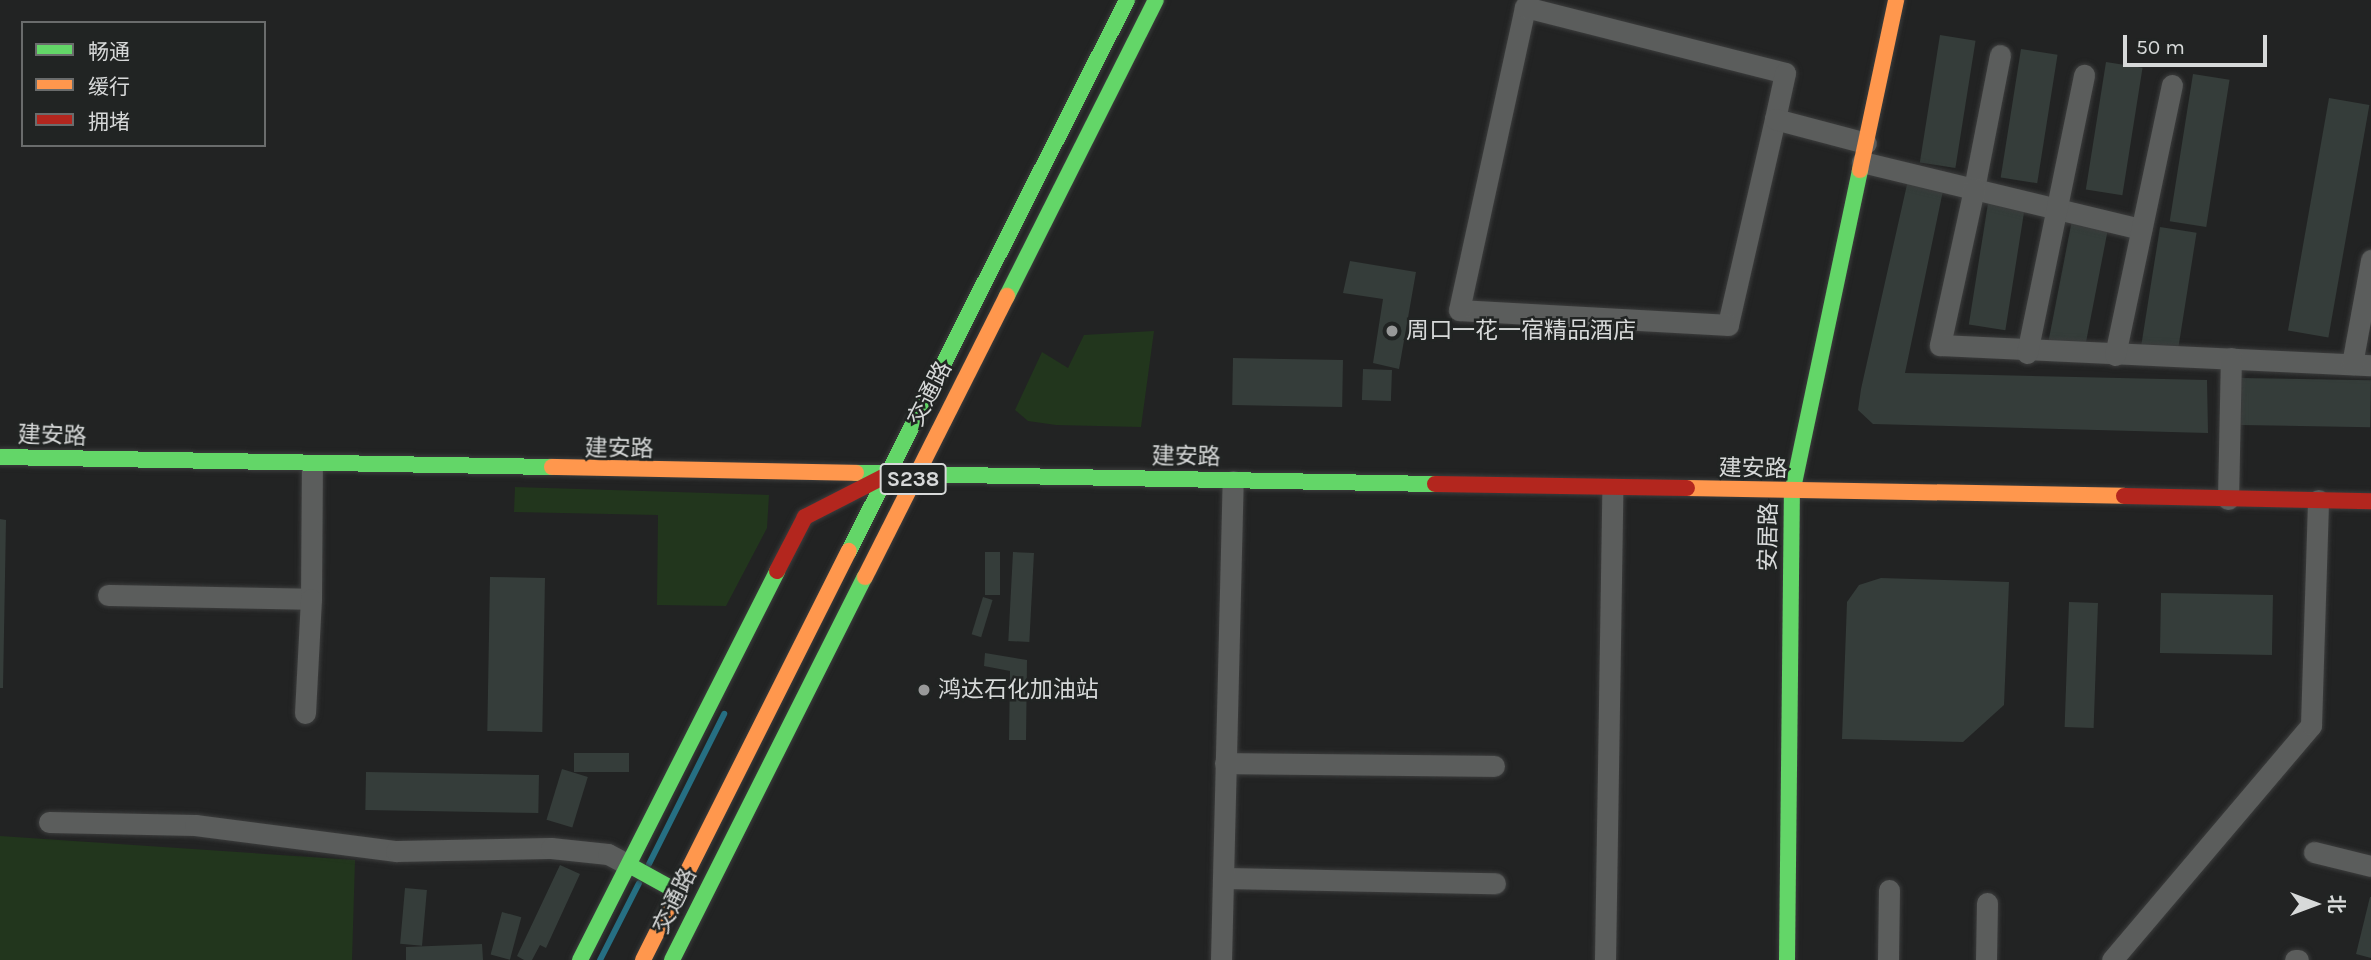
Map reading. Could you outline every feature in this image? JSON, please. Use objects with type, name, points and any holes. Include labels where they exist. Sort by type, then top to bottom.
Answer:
[{"type":"street","name":"交通路","points":[[643,960],[1127,0]]},
{"type":"street","name":"交通路","points":[[672,960],[1156,0]]},
{"type":"street","name":"安居路","points":[[1787,960],[1792,493],[1896,0]]},
{"type":"street","points":[[1525,7],[1785,73],[1775,119],[1728,325],[1459,310],[1525,7]]},
{"type":"street","points":[[2000,55],[1940,345],[2027,353],[2362,364],[2371,260]]},
{"type":"street","points":[[2027,353],[2084,75]]},
{"type":"street","points":[[2115,355],[2172,85]]},
{"type":"street","points":[[1775,119],[1864,153],[1974,189],[2141,229]]},
{"type":"street","points":[[2228,499],[2231,359]]},
{"type":"street","name":"建安路","points":[[0,457],[312,466],[2371,501]]},
{"type":"street","points":[[305,713],[311,599],[312,466]]},
{"type":"street","points":[[580,960],[805,517],[887,475]]},
{"type":"street","points":[[1221,960],[1233,481]]},
{"type":"street","points":[[1605,960],[1612,489]]},
{"type":"street","points":[[2112,960],[2311,725],[2318,500]]},
{"type":"street","points":[[108,596],[311,599]]},
{"type":"street","points":[[1225,763],[1494,766]]},
{"type":"street","points":[[49,821],[195,825],[396,852],[551,848],[608,854],[678,892]]},
{"type":"street","points":[[2314,852],[2371,866]]},
{"type":"street","points":[[1223,878],[1495,883]]},
{"type":"street","points":[[1888,960],[1889,890]]},
{"type":"street","points":[[1986,960],[1987,903]]},
{"type":"green space","points":[[1154,331],[1141,427],[1056,425],[1028,421],[1015,410],[1042,352],[1068,368],[1084,335]]},
{"type":"green space","points":[[515,487],[769,495],[767,528],[726,606],[657,605],[658,515],[514,512]]},
{"type":"green space","points":[[0,836],[355,860],[352,960],[0,960]]},
{"type":"building","points":[[1940,35],[1976,41],[1955,168],[1920,162]]},
{"type":"building","points":[[2021,49],[2058,55],[2037,183],[2001,177]]},
{"type":"building","points":[[2106,62],[2143,68],[2122,195],[2086,189]]},
{"type":"building","points":[[2193,74],[2230,80],[2206,227],[2170,221]]},
{"type":"building","points":[[2329,98],[2369,105],[2328,338],[2288,330]]},
{"type":"building","points":[[1908,180],[1944,186],[1905,373],[2207,380],[2208,433],[1873,424],[1858,410],[1861,389]]},
{"type":"building","points":[[1989,197],[2026,203],[2005,330],[1969,324]]},
{"type":"building","points":[[2073,215],[2109,222],[2085,350],[2048,343]]},
{"type":"building","points":[[2160,227],[2197,233],[2177,355],[2141,349]]},
{"type":"building","name":"周口一花一宿精品酒店","points":[[1350,261],[1416,272],[1399,369],[1373,363],[1383,299],[1343,293]]},
{"type":"building","points":[[1233,358],[1343,360],[1342,407],[1232,405]]},
{"type":"building","points":[[1363,369],[1392,370],[1391,401],[1362,400]]},
{"type":"building","points":[[2241,378],[2371,380],[2370,427],[2240,425]]},
{"type":"building","points":[[0,519],[6,520],[3,688],[0,688]]},
{"type":"building","points":[[985,552],[1000,552],[1000,595],[985,595]]},
{"type":"building","points":[[1013,552],[1034,553],[1029,642],[1008,641]]},
{"type":"building","points":[[490,577],[545,578],[542,732],[487,731]]},
{"type":"building","points":[[1881,578],[2009,582],[2004,705],[1963,742],[1842,739],[1847,602],[1859,585]]},
{"type":"building","points":[[2161,593],[2273,595],[2272,655],[2160,653]]},
{"type":"building","points":[[983,597],[993,600],[981,637],[972,634]]},
{"type":"building","points":[[2069,602],[2098,603],[2094,728],[2065,727]]},
{"type":"building","points":[[985,653],[1027,660],[1026,740],[1009,740],[1010,671],[984,666]]},
{"type":"building","points":[[574,753],[629,753],[629,772],[574,772]]},
{"type":"building","points":[[562,769],[588,777],[572,828],[547,820]]},
{"type":"building","points":[[366,772],[539,775],[538,813],[365,810]]},
{"type":"building","points":[[560,865],[580,874],[546,948],[540,945],[532,960],[524,960],[517,956]]},
{"type":"building","points":[[405,888],[427,890],[422,946],[400,944]]},
{"type":"building","points":[[2371,897],[2371,958],[2356,954]]},
{"type":"building","points":[[502,912],[521,917],[510,960],[491,955]]},
{"type":"building","points":[[482,944],[483,960],[406,960],[406,947]]},
{"type":"waterway","points":[[649,864],[724,714]]},
{"type":"waterway","points":[[600,960],[639,883]]},
{"type":"traffic: fast","points":[[849,551],[1127,0]]},
{"type":"traffic: fast","points":[[1007,296],[1156,0]]},
{"type":"traffic: fast","points":[[1787,960],[1792,493],[1860,170]]},
{"type":"traffic: fast","points":[[0,457],[552,467]]},
{"type":"traffic: fast","points":[[856,473],[1435,484]]},
{"type":"traffic: fast","points":[[580,960],[777,571]]},
{"type":"traffic: fast","points":[[672,960],[865,577]]},
{"type":"traffic: fast","points":[[629,865],[678,892]]},
{"type":"traffic: slow","points":[[1860,170],[1896,0]]},
{"type":"traffic: slow","points":[[865,577],[1007,296]]},
{"type":"traffic: slow","points":[[552,467],[856,473]]},
{"type":"traffic: slow","points":[[1687,488],[2124,496]]},
{"type":"traffic: slow","points":[[643,960],[849,551]]},
{"type":"traffic: jam","points":[[777,571],[805,517],[887,475]]},
{"type":"traffic: jam","points":[[1435,484],[1687,488]]},
{"type":"traffic: jam","points":[[2124,496],[2371,501]]},
{"type":"place","name":"周口一花一宿精品酒店","points":[[1392,331]]},
{"type":"place","name":"鸿达石化加油站","points":[[924,690]]}]
